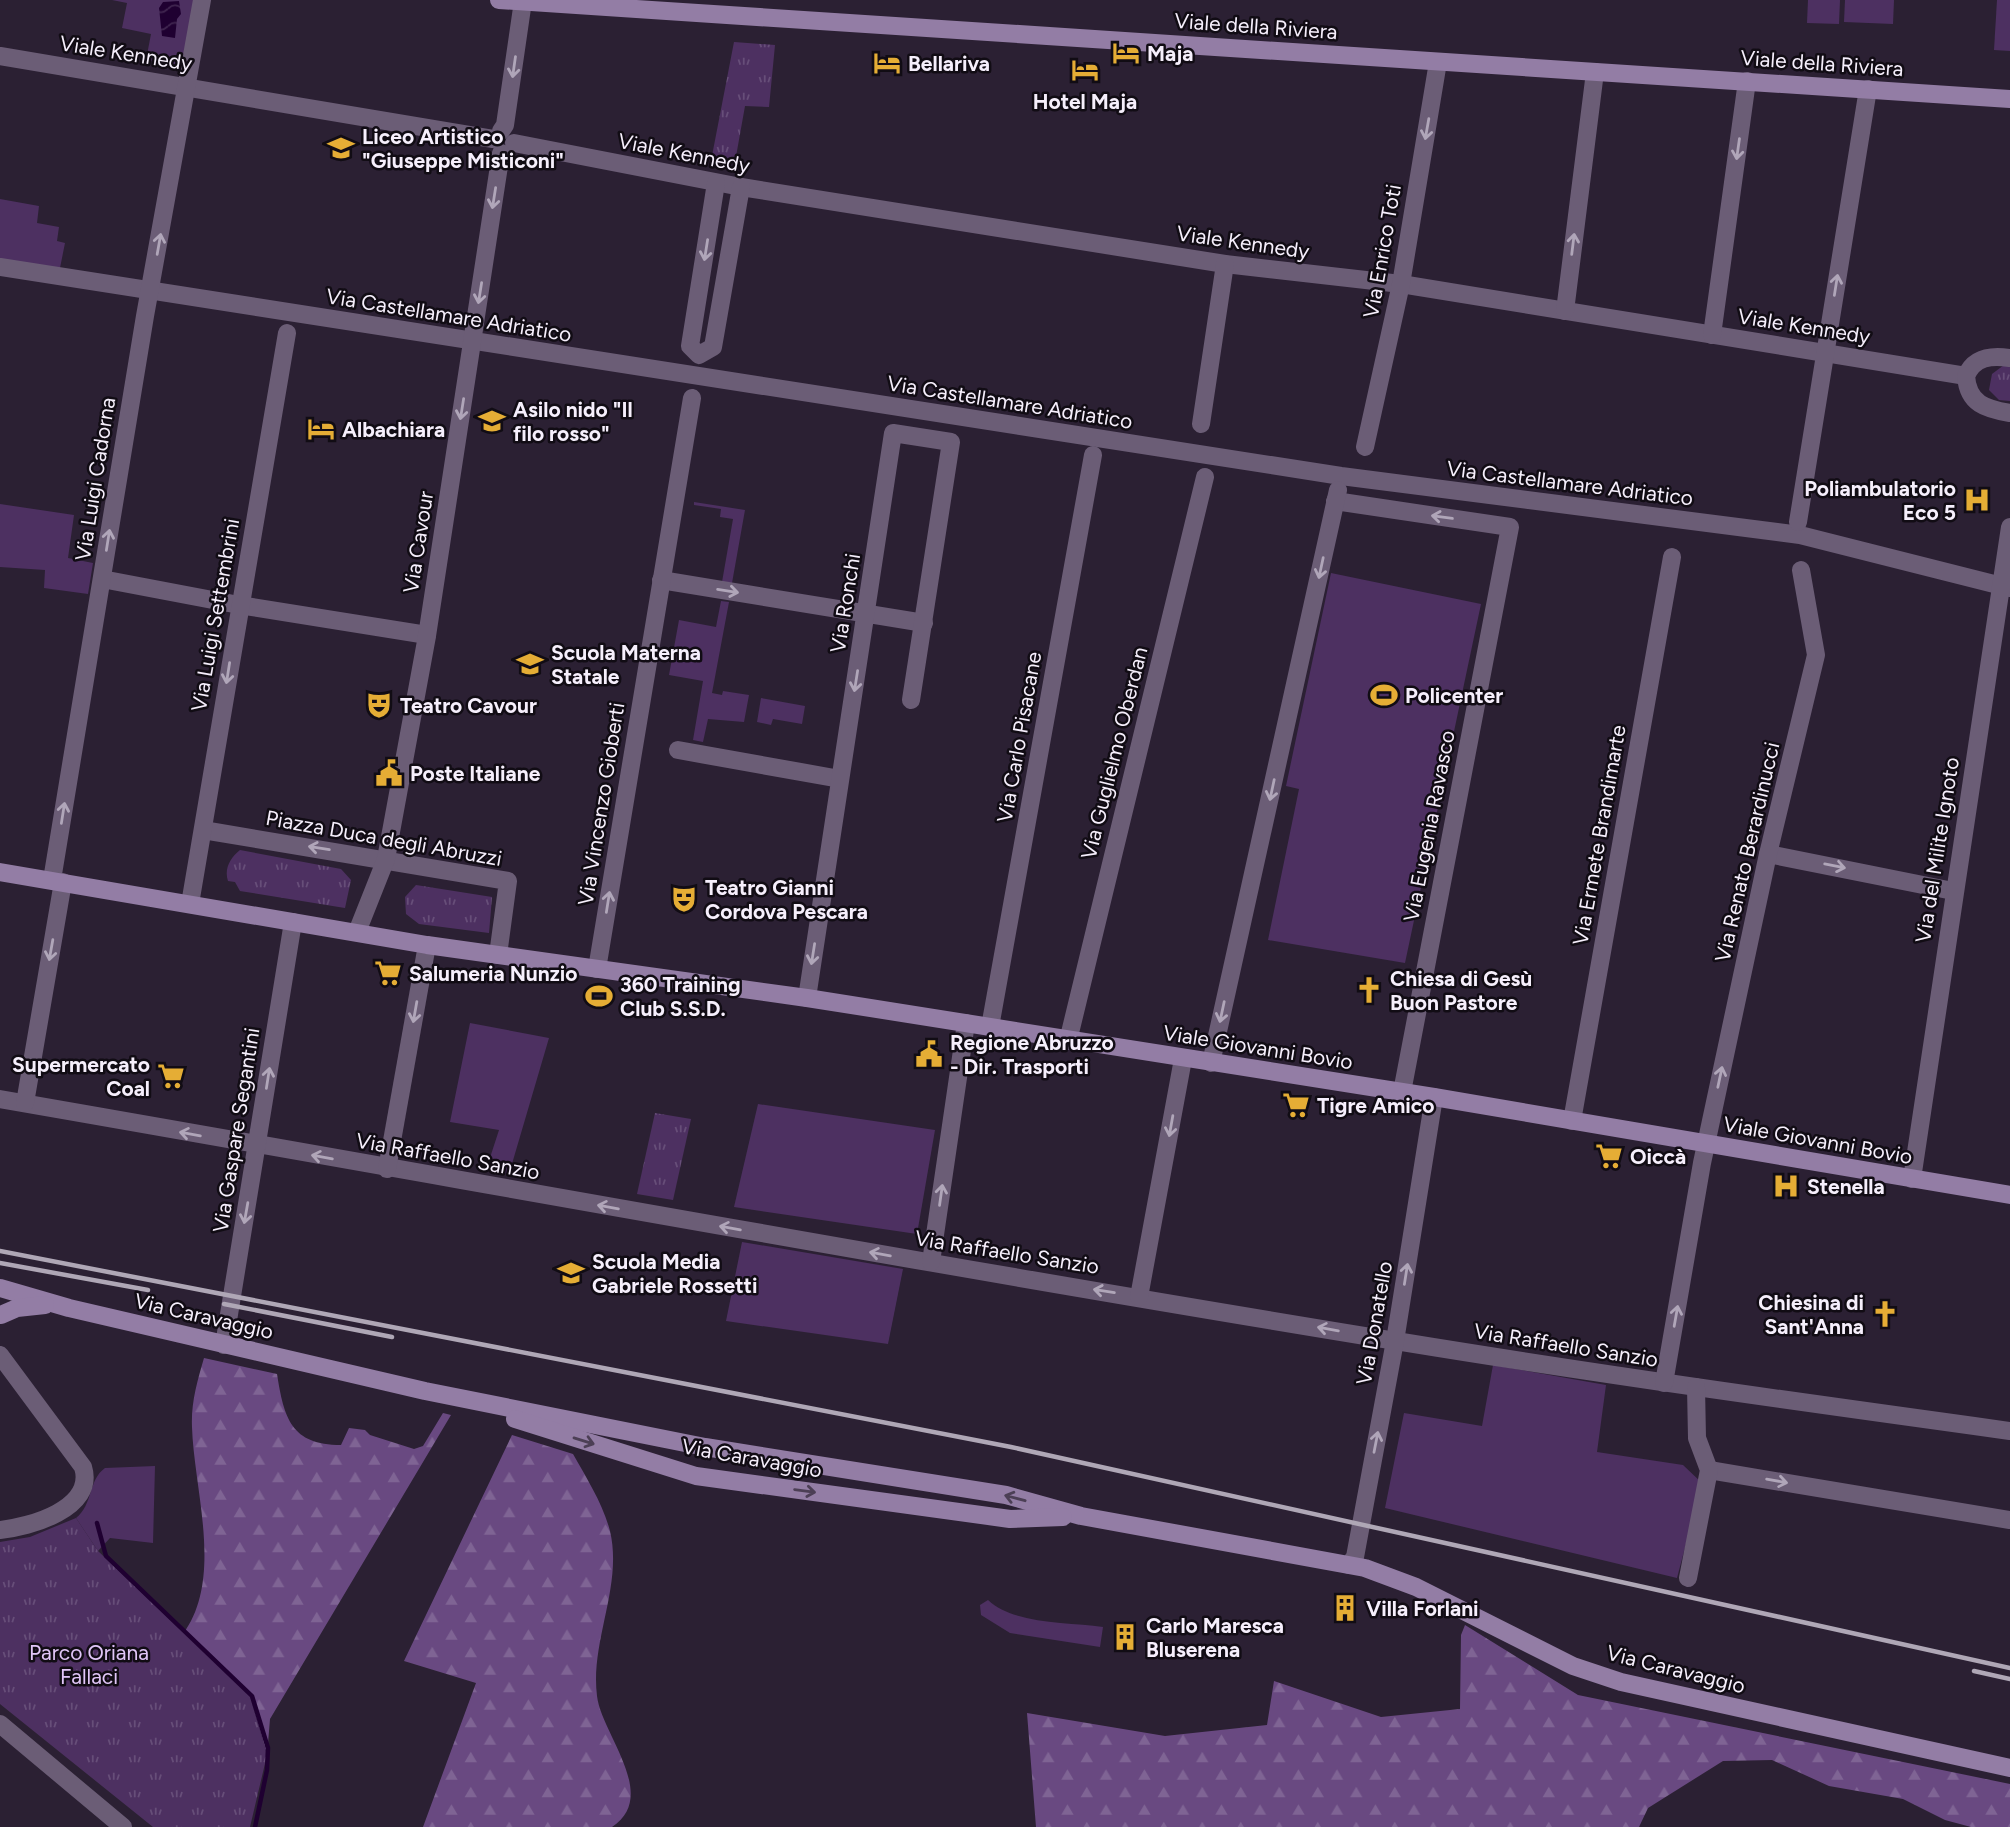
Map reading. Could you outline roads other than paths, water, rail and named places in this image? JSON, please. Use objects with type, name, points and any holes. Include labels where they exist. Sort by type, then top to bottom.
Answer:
[{"type":"street","name":"Via Luigi Cadorna","points":[[25,1103],[102,579],[202,0]]},
{"type":"street","name":"Viale della Riviera","points":[[499,0],[2010,99]]},
{"type":"street","name":"Via Cavour","points":[[356,932],[386,859],[427,635],[523,1]]},
{"type":"street","name":"Viale Kennedy","points":[[0,56],[502,141],[716,183],[1225,264],[1401,284],[1966,376]]},
{"type":"street","name":"Via Enrico Toti","points":[[1365,447],[1401,284],[1438,62]]},
{"type":"street","points":[[1564,312],[1595,72]]},
{"type":"street","points":[[1712,335],[1748,81]]},
{"type":"street","points":[[1798,522],[1868,89]]},
{"type":"street","points":[[716,183],[690,346],[699,355],[713,347],[741,187]]},
{"type":"street","points":[[1200,424],[1225,264]]},
{"type":"street","name":"Via Castellamare Adriatico","points":[[0,267],[1341,476],[1800,535],[2005,586]]},
{"type":"street","name":"Via Luigi Settembrini","points":[[190,904],[287,333]]},
{"type":"street","points":[[2010,358],[1996,356],[1979,360],[1966,376],[1969,390],[1976,402],[1987,409],[2010,413]]},
{"type":"street","name":"Via Vincenzo Gioberti","points":[[597,969],[692,397]]},
{"type":"street","name":"Via Ronchi","points":[[807,998],[893,433],[951,442],[924,623]]},
{"type":"street","name":"Via Carlo Pisacane","points":[[990,1027],[1093,455]]},
{"type":"street","points":[[1211,1063],[1341,476]]},
{"type":"street","name":"Via Guglielmo Oberdan","points":[[1068,1041],[1205,477]]},
{"type":"street","name":"Via Eugenia Ravasco","points":[[1335,502],[1510,527],[1402,1092]]},
{"type":"street","name":"Via del Milite Ignoto","points":[[1912,1179],[1954,891],[2005,586],[2010,527]]},
{"type":"street","name":"Via Ermete Brandimarte","points":[[1572,1121],[1672,557]]},
{"type":"street","name":"Via Renato Berardinucci","points":[[1664,1383],[1706,1143],[1768,854],[1816,656],[1801,570]]},
{"type":"street","points":[[102,579],[239,605],[427,635]]},
{"type":"street","points":[[661,580],[924,623],[911,700]]},
{"type":"street","points":[[678,750],[840,779]]},
{"type":"street","name":"Piazza Duca degli Abruzzi","points":[[203,830],[508,881],[498,955]]},
{"type":"street","points":[[1768,854],[1954,891]]},
{"type":"street","points":[[0,872],[498,955]]},
{"type":"street","name":"Via Gaspare Segantini","points":[[224,1345],[293,922]]},
{"type":"street","points":[[387,1169],[427,945]]},
{"type":"street","name":"Viale Giovanni Bovio","points":[[498,955],[807,998],[1434,1097],[2010,1195]]},
{"type":"street","points":[[931,1262],[966,1023]]},
{"type":"street","points":[[1139,1297],[1183,1059]]},
{"type":"street","name":"Via Donatello","points":[[1352,1561],[1395,1341],[1434,1097]]},
{"type":"street","name":"Via Raffaello Sanzio","points":[[0,1099],[387,1169],[1395,1341],[1664,1383],[2010,1430]]},
{"type":"street","points":[[0,1288],[5,1301],[1,1316]]},
{"type":"street","name":"Via Caravaggio","points":[[0,1288],[53,1304],[425,1391],[705,1447],[1006,1495],[1081,1516],[1352,1561],[1395,1577],[1573,1666],[1621,1682],[2010,1768]]},
{"type":"street","name":"Via Caravaggio","points":[[1,1316],[17,1308],[53,1304]]},
{"type":"street","points":[[0,1355],[83,1467],[85,1475],[79,1494],[60,1511],[27,1526],[0,1530]]},
{"type":"street","points":[[1688,1578],[1709,1470],[1696,1438],[1696,1387]]},
{"type":"street","name":"Via Caravaggio","points":[[425,1391],[696,1476],[1010,1519],[1081,1516]]},
{"type":"street","points":[[1709,1470],[2010,1520]]},
{"type":"street","points":[[2,1728],[123,1827]]},
{"type":"water","points":[[179,1],[181,14],[177,19],[175,38],[162,36],[159,8],[163,2]]},
{"type":"waterway","points":[[97,1523],[106,1556],[252,1696],[268,1748],[267,1770],[255,1827]]},
{"type":"railway","points":[[0,1251],[1011,1447],[2010,1668]]},
{"type":"railway","points":[[0,1263],[148,1290]]},
{"type":"railway","points":[[224,1304],[392,1337]]},
{"type":"railway","points":[[1974,1671],[2010,1679]]},
{"type":"place","name":"Maja","points":[[1126,53]]},
{"type":"place","name":"Bellariva","points":[[887,63]]},
{"type":"place","name":"Hotel Maja","points":[[1085,70]]},
{"type":"place","name":"Liceo Artistico \"Giuseppe Misticoni\"","points":[[341,148]]},
{"type":"place","name":"Asilo nido \"Il filo rosso\"","points":[[492,421]]},
{"type":"place","name":"Albachiara","points":[[321,429]]},
{"type":"place","name":"Poliambulatorio Eco 5","points":[[1977,500]]},
{"type":"place","name":"Scuola Materna Statale","points":[[530,664]]},
{"type":"place","name":"Policenter","points":[[1384,695]]},
{"type":"place","name":"Teatro Cavour","points":[[379,705]]},
{"type":"place","name":"Poste Italiane","points":[[389,773]]},
{"type":"place","name":"Teatro Gianni Cordova Pescara","points":[[684,899]]},
{"type":"place","name":"Salumeria Nunzio","points":[[388,973]]},
{"type":"place","name":"Chiesa di Gesù Buon Pastore","points":[[1369,990]]},
{"type":"place","name":"360 Training Club S.S.D.","points":[[599,996]]},
{"type":"place","name":"Regione Abruzzo - Dir. Trasporti","points":[[929,1054]]},
{"type":"place","name":"Supermercato Coal","points":[[171,1076]]},
{"type":"place","name":"Tigre Amico","points":[[1296,1105]]},
{"type":"place","name":"Oiccà","points":[[1609,1156]]},
{"type":"place","name":"Stenella","points":[[1786,1186]]},
{"type":"place","name":"Scuola Media Gabriele Rossetti","points":[[571,1273]]},
{"type":"place","name":"Chiesina di Sant'Anna","points":[[1885,1314]]},
{"type":"place","name":"Villa Forlani","points":[[1345,1608]]},
{"type":"place","name":"Carlo Maresca Bluserena","points":[[1125,1637]]},
{"type":"park label","name":"Parco Oriana Fallaci","points":[[89,1664]]}]
